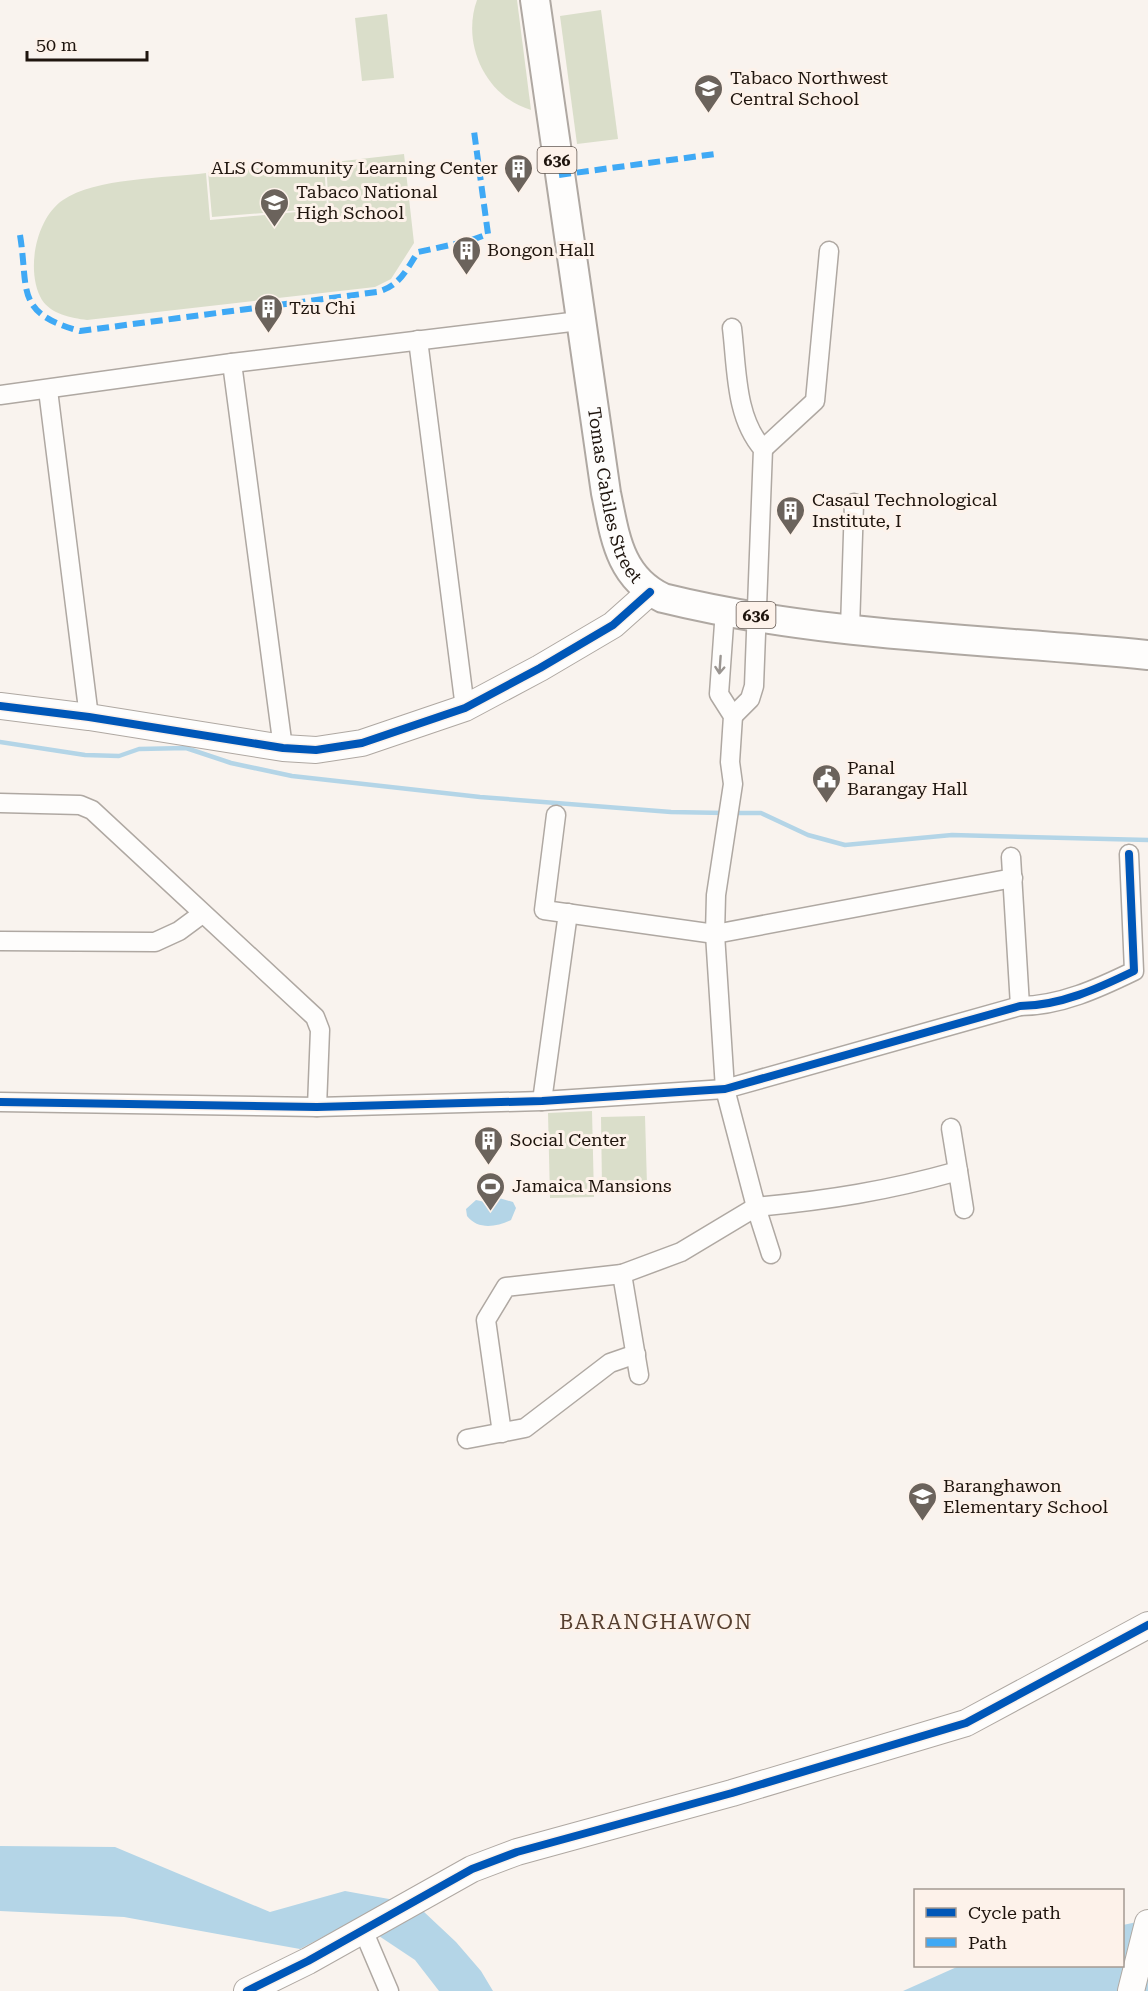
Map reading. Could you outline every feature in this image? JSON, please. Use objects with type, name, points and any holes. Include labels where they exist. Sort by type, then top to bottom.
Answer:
[{"type":"main road","name":"Tomas Cabiles Street","points":[[535,0],[579,321],[614,529],[629,570],[650,592],[663,598],[724,610],[850,629],[1148,655]]},
{"type":"street","points":[[763,448],[815,401],[829,251]]},
{"type":"street","points":[[0,395],[232,363],[579,321]]},
{"type":"street","points":[[732,328],[743,415],[754,438],[763,448],[758,615],[750,699],[734,716],[730,762],[733,784],[716,895],[715,934],[725,1089],[756,1207],[771,1254]]},
{"type":"street","points":[[418,340],[465,708]]},
{"type":"street","points":[[232,363],[283,748]]},
{"type":"street","points":[[48,390],[89,717]]},
{"type":"street","points":[[850,629],[854,503]]},
{"type":"street","points":[[0,706],[89,717],[283,748],[316,750],[362,743],[465,708],[613,625],[650,592]]},
{"type":"street","points":[[724,610],[719,694],[734,716]]},
{"type":"street","points":[[0,802],[80,805],[92,810],[315,1017],[320,1030],[316,1107]]},
{"type":"street","points":[[556,814],[544,910],[568,914],[715,934],[1012,878]]},
{"type":"street","points":[[0,1102],[316,1107],[542,1101],[725,1089],[1020,1006],[1036,1006],[1080,995],[1134,971],[1130,854]]},
{"type":"street","points":[[1011,857],[1020,1006]]},
{"type":"street","points":[[0,941],[155,942],[179,931],[202,914]]},
{"type":"street","points":[[542,1101],[568,914]]},
{"type":"street","points":[[951,1128],[964,1209]]},
{"type":"street","points":[[502,1433],[486,1320],[507,1287],[622,1274],[681,1252],[756,1207],[840,1198],[897,1188],[958,1171]]},
{"type":"street","points":[[622,1274],[639,1375]]},
{"type":"street","points":[[467,1439],[525,1428],[610,1363],[636,1354]]},
{"type":"street","points":[[247,1991],[308,1961],[472,1869],[517,1852],[732,1793],[966,1723],[1147,1633]]},
{"type":"street","points":[[1131,1991],[1148,1923]]},
{"type":"street","points":[[370,1926],[389,1991]]},
{"type":"green space","points":[[477,0],[517,0],[531,110],[501,94],[481,67],[472,34]]},
{"type":"green space","points":[[601,10],[618,139],[577,144],[560,16]]},
{"type":"green space","points":[[387,14],[394,78],[362,81],[355,18]]},
{"type":"green space","points":[[404,154],[414,243],[391,279],[375,287],[87,320],[51,309],[42,300],[37,288],[34,260],[40,232],[54,208],[76,193],[112,183],[206,173],[210,220],[329,209],[326,163]]},
{"type":"green space","points":[[324,163],[327,208],[212,217],[208,172]]},
{"type":"green space","points":[[592,1111],[594,1197],[550,1198],[548,1113]]},
{"type":"green space","points":[[645,1116],[647,1185],[602,1187],[601,1117]]},
{"type":"water","name":"Jamaica Mansions","points":[[499,1198],[513,1202],[516,1208],[511,1220],[488,1226],[476,1224],[467,1216],[466,1209],[476,1200],[490,1203]]},
{"type":"water","points":[[0,1846],[115,1847],[270,1912],[345,1891],[389,1899],[423,1911],[456,1942],[481,1971],[493,1991],[439,1991],[415,1960],[355,1920],[300,1949],[124,1917],[0,1911]]},
{"type":"water","points":[[1137,1922],[1148,1923],[1148,1991],[903,1991],[957,1967],[1124,1967],[1124,1925]]},
{"type":"waterway","points":[[0,742],[85,755],[119,756],[139,749],[186,748],[231,763],[292,776],[480,797],[671,812],[725,813]]},
{"type":"waterway","points":[[733,813],[761,813],[808,835],[845,845],[952,835],[1148,840]]},
{"type":"marked path","points":[[20,235],[26,285],[34,307],[44,316],[59,324],[80,331],[377,292],[397,281],[418,252],[469,241],[488,234],[474,131]]},
{"type":"marked path","points":[[559,175],[715,154]]},
{"type":"cycle path","points":[[0,706],[89,717],[283,748],[316,750],[362,743],[465,708],[613,625],[650,592]]},
{"type":"cycle path","points":[[0,1102],[317,1107],[542,1101],[725,1089],[1020,1006],[1064,999],[1093,990],[1134,971],[1129,854]]},
{"type":"cycle path","points":[[247,1991],[308,1961],[472,1869],[517,1852],[732,1793],[966,1723],[1148,1625]]},
{"type":"place","name":"Tabaco Northwest Central School","points":[[709,114]]},
{"type":"place","name":"ALS Community Learning Center","points":[[519,194]]},
{"type":"place","name":"Tabaco National High School","points":[[275,228]]},
{"type":"place","name":"Bongon Hall","points":[[466,276]]},
{"type":"place","name":"Tzu Chi","points":[[268,334]]},
{"type":"place","name":"Casaul Technological Institute, I","points":[[791,536]]},
{"type":"place","name":"Panal Barangay Hall","points":[[826,804]]},
{"type":"place","name":"Social Center","points":[[489,1166]]},
{"type":"place","name":"Jamaica Mansions","points":[[491,1212]]},
{"type":"place","name":"Baranghawon Elementary School","points":[[922,1522]]},
{"type":"district","name":"BARANGHAWON","points":[[656,1622]]}]
